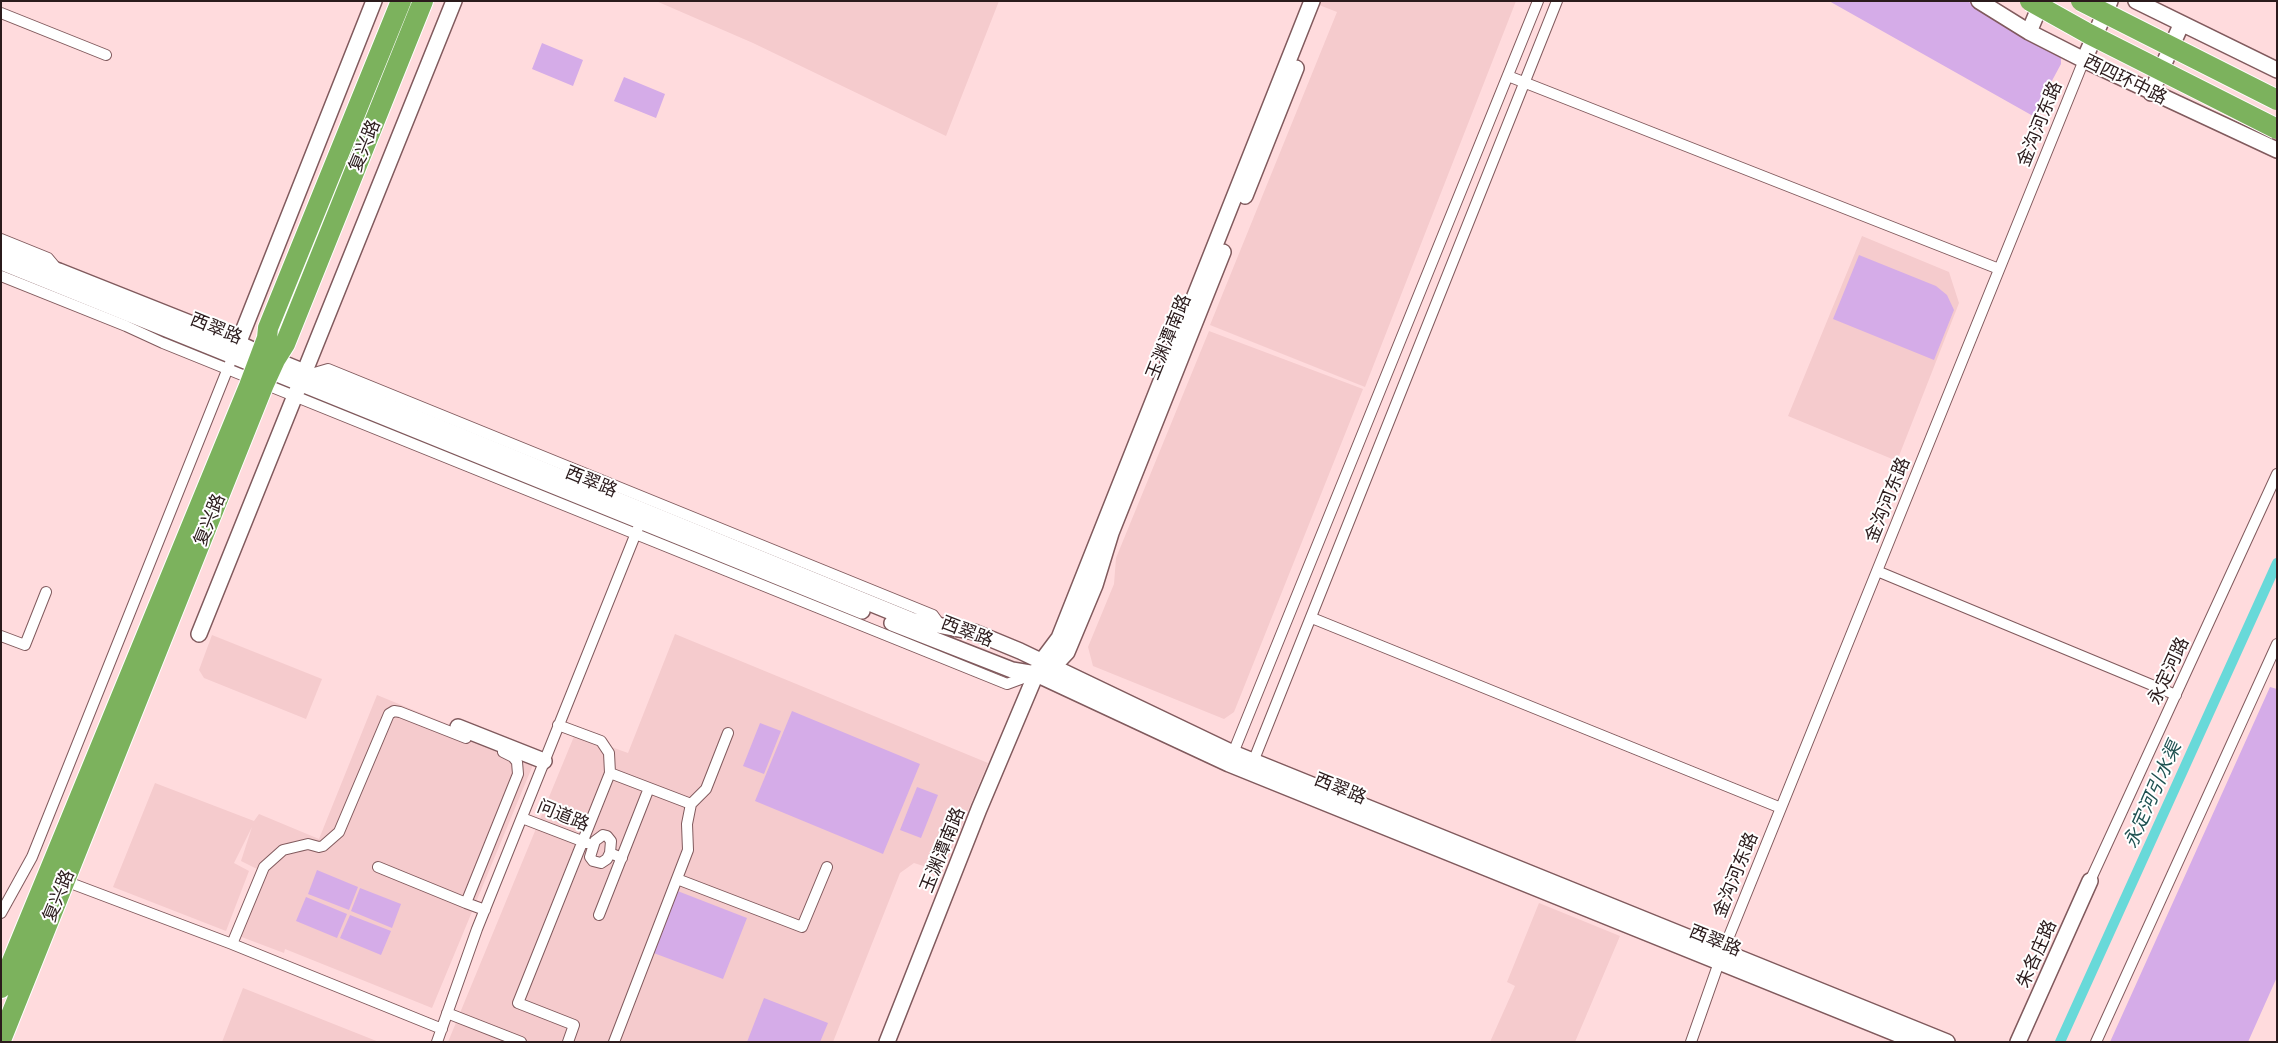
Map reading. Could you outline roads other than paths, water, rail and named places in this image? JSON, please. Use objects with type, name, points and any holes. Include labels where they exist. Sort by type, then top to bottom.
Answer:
[{"type":"highway","name":"复兴路","points":[[1,1040],[66,881],[263,369],[268,328],[402,1]]},
{"type":"highway","name":"复兴路","points":[[1,988],[263,369],[285,344],[423,1]]},
{"type":"highway","name":"西四环中路","points":[[2030,1],[2089,34],[2277,129]]},
{"type":"highway","points":[[2081,1],[2277,100]]},
{"type":"street","points":[[1,914],[32,856],[374,1]]},
{"type":"street","name":"复兴路","points":[[200,634],[454,1]]},
{"type":"street","name":"玉渊潭南路","points":[[887,1042],[975,819],[1043,668],[1059,638],[1312,1]]},
{"type":"street","name":"玉渊潭南路","points":[[1043,668],[1067,652],[1091,593],[1110,533],[1323,1]]},
{"type":"street","points":[[1231,759],[1538,1]]},
{"type":"street","points":[[1251,767],[1557,1]]},
{"type":"street","name":"西四环中路","points":[[1979,1],[2030,32],[2084,60],[2151,93],[2277,150]]},
{"type":"street","points":[[2030,32],[2042,1]]},
{"type":"street","points":[[2084,60],[2110,1]]},
{"type":"street","points":[[2136,1],[2181,25],[2277,70]]},
{"type":"street","points":[[1,12],[106,54]]},
{"type":"street","points":[[2151,93],[2181,25]]},
{"type":"street","name":"金沟河东路","points":[[1690,1042],[1720,957],[2084,60]]},
{"type":"street","points":[[1508,76],[1999,269]]},
{"type":"street","points":[[1,239],[48,258],[59,271]]},
{"type":"street","name":"西翠路","points":[[1,250],[59,271],[233,356]]},
{"type":"street","name":"西翠路","points":[[1,262],[263,369],[302,382],[640,522],[911,631],[1012,670],[1043,668]]},
{"type":"street","points":[[1,276],[233,356],[263,369]]},
{"type":"street","points":[[302,382],[328,369],[932,614],[941,626]]},
{"type":"street","points":[[302,382],[640,522],[485,910],[437,1042]]},
{"type":"street","name":"永定河路","points":[[2090,881],[2277,474]]},
{"type":"street","name":"西翠路","points":[[640,522],[911,620],[974,632],[1020,651],[1043,668],[1231,759],[1720,957],[1916,1042]]},
{"type":"street","points":[[1877,571],[2176,695]]},
{"type":"street","points":[[1,636],[25,645],[46,592]]},
{"type":"street","points":[[1312,618],[1781,808]]},
{"type":"street","points":[[2096,1042],[2277,644]]},
{"type":"street","points":[[232,944],[264,867],[272,858],[284,850],[297,845],[323,846],[339,832],[387,717],[394,711],[513,757],[517,762],[518,774],[466,903]]},
{"type":"street","points":[[558,724],[601,741],[609,753],[610,773],[518,1004],[574,1025],[568,1042]]},
{"type":"street","points":[[458,727],[544,761]]},
{"type":"street","points":[[614,1042],[688,850],[687,824],[691,804],[706,790],[728,733]]},
{"type":"street","points":[[610,773],[691,804]]},
{"type":"street","points":[[599,915],[649,788]]},
{"type":"street","name":"问道路","points":[[522,818],[592,846]]},
{"type":"street","points":[[599,836],[607,836],[612,844],[610,853],[602,863],[593,862],[590,855],[592,846],[599,836]]},
{"type":"street","points":[[610,853],[622,858]]},
{"type":"street","points":[[677,879],[802,928],[826,866]]},
{"type":"street","points":[[378,867],[485,910]]},
{"type":"street","points":[[66,881],[232,944],[442,1029]]},
{"type":"street","name":"朱各庄路","points":[[2018,1042],[2090,881]]},
{"type":"street","name":"西翠路","points":[[1720,957],[1947,1042]]},
{"type":"street","points":[[447,1013],[521,1042]]},
{"type":"waterway","name":"永定河引水渠","points":[[2060,1042],[2277,563]]}]
